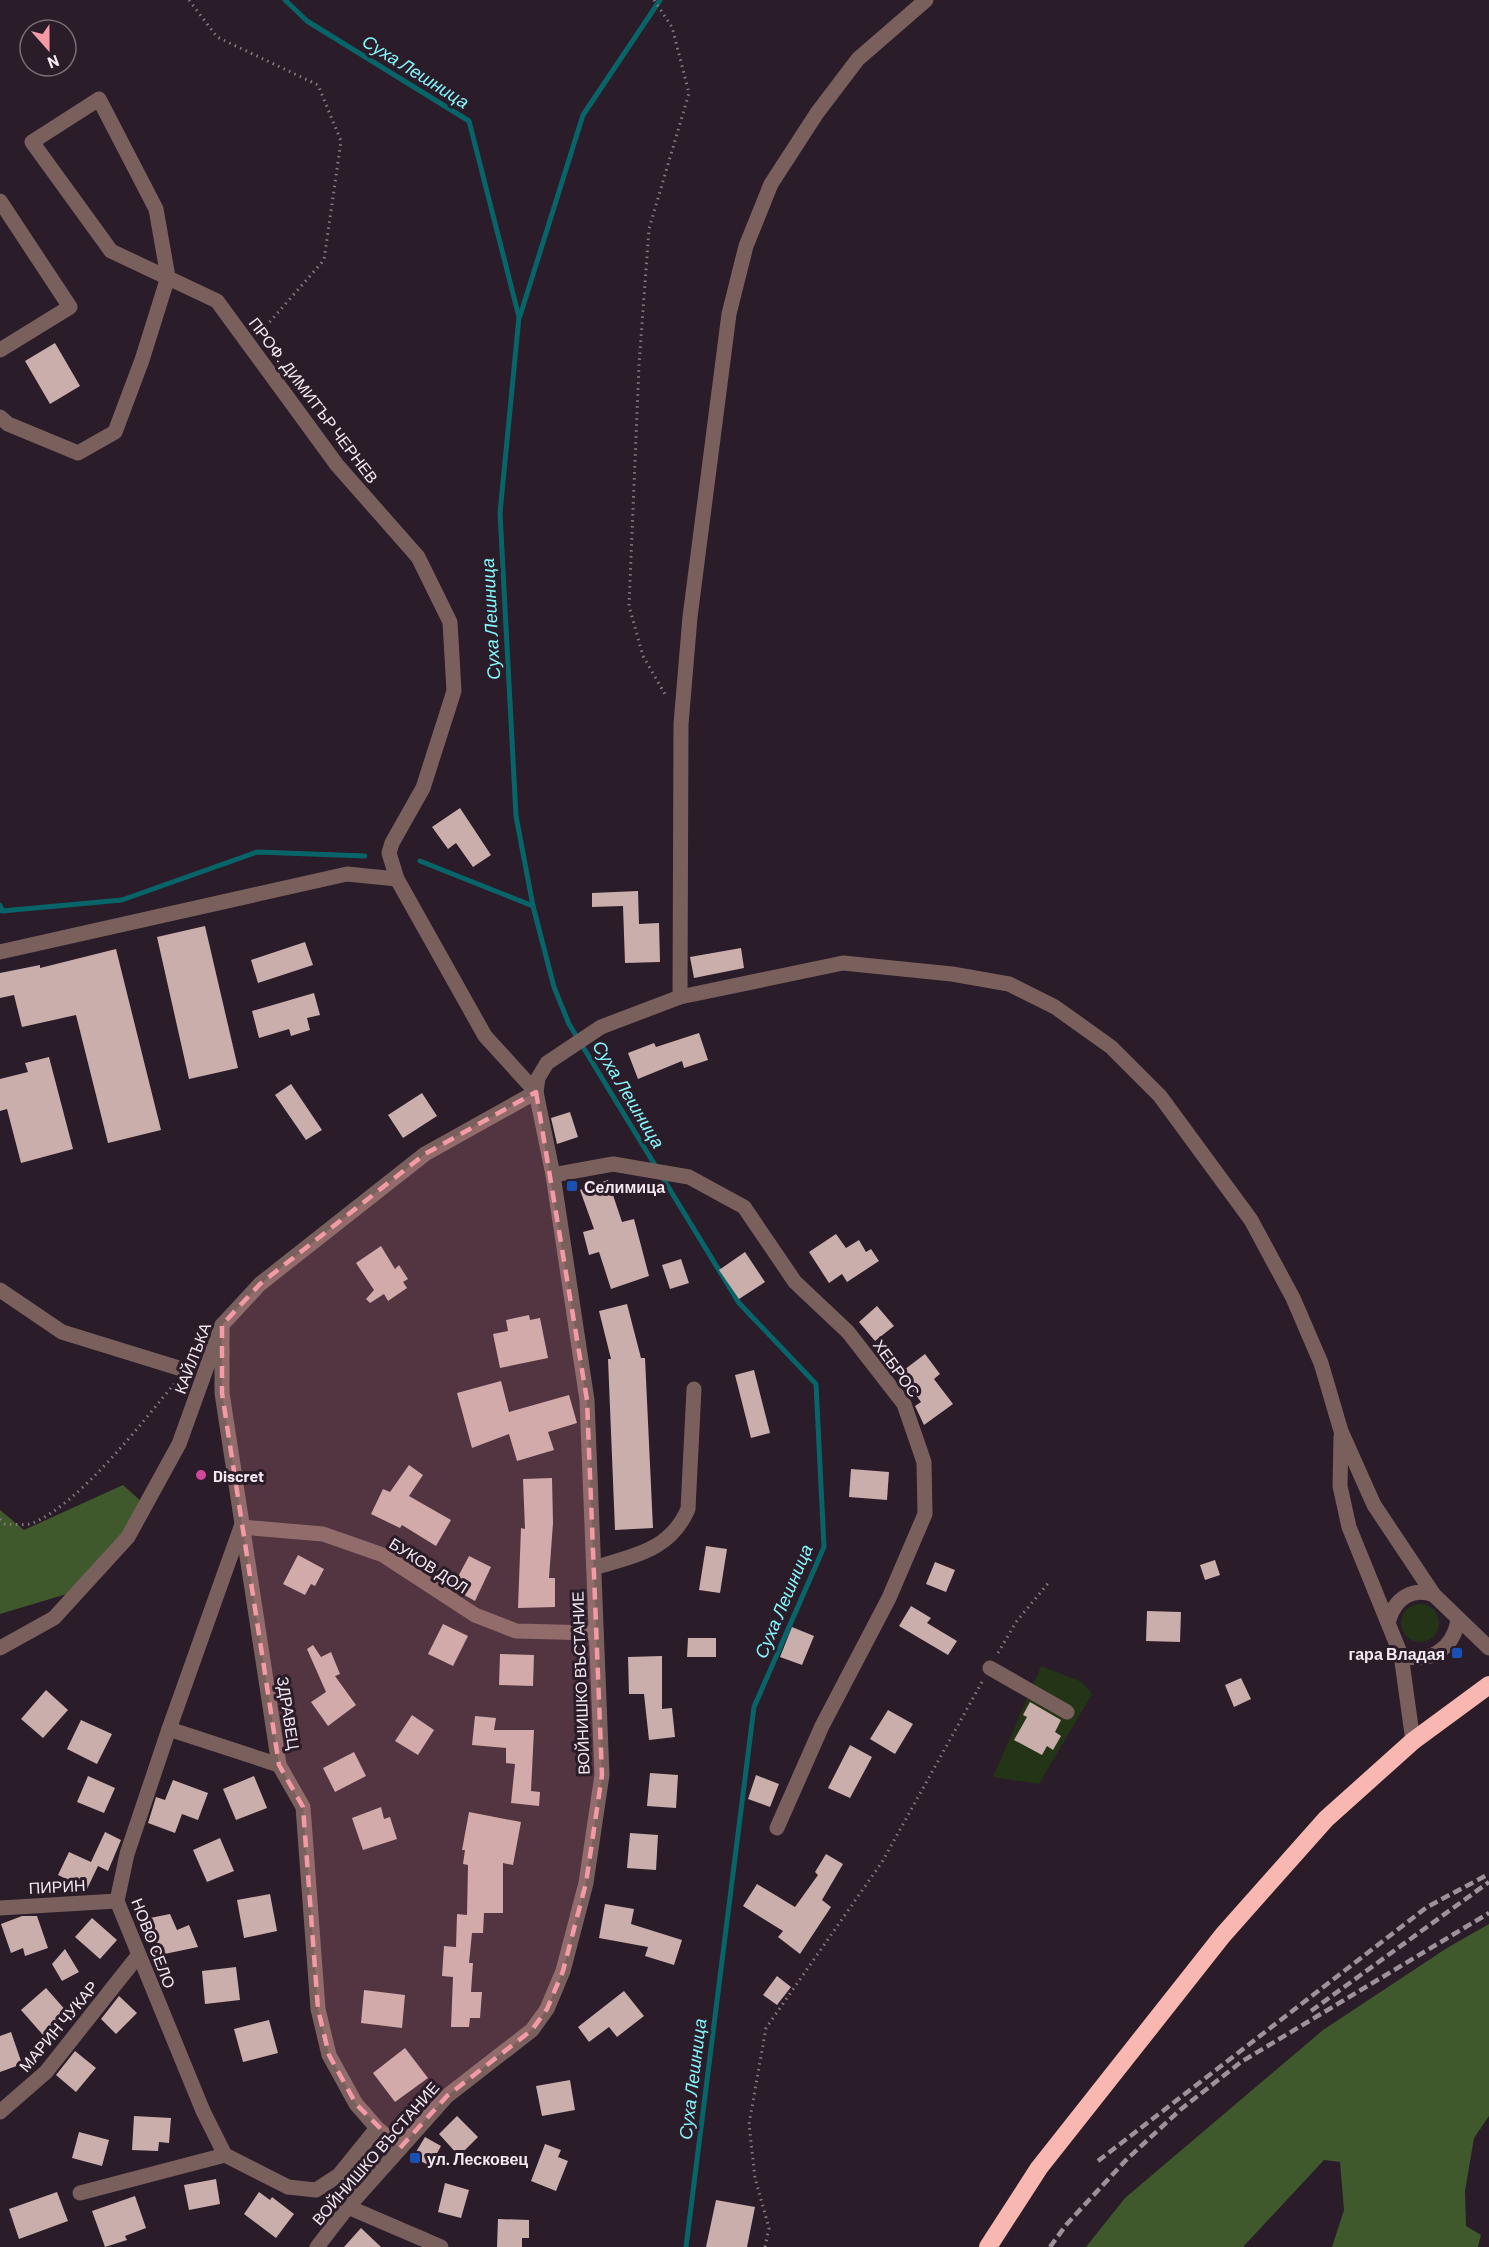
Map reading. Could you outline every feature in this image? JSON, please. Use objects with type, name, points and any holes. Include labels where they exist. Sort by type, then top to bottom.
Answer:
[{"type":"highway","points":[[988,2247],[1039,2168],[1223,1935],[1326,1819],[1413,1741],[1489,1684]]},
{"type":"street","points":[[680,998],[681,724],[690,617],[729,314],[746,246],[771,184],[817,113],[858,59],[926,0]]},
{"type":"street","points":[[0,417],[8,424],[78,453],[115,432],[142,360],[168,277],[156,208],[99,99],[32,142],[111,251],[168,277]]},
{"type":"street","points":[[0,201],[70,307],[0,350]]},
{"type":"street","name":"ПРОФ. ДИМИТЪР ЧЕРНЕВ","points":[[168,277],[217,301],[337,465],[418,557],[450,622],[454,691],[423,788],[392,843],[391,862],[397,879]]},
{"type":"street","points":[[0,952],[347,874],[397,879],[485,1036],[536,1092]]},
{"type":"street","points":[[536,1092],[538,1078],[547,1064],[589,1034],[680,998],[843,963],[952,974],[1009,984],[1055,1007],[1112,1047],[1160,1096],[1251,1220],[1293,1298],[1321,1363],[1341,1431],[1374,1505],[1434,1595],[1458,1621],[1489,1648]]},
{"type":"street","name":"ВОЙНИШКО ВЪСТАНИЕ","points":[[317,2247],[348,2207],[447,2096],[532,2030],[547,2009],[556,1990],[586,1883],[602,1775],[587,1400],[553,1175],[536,1092]]},
{"type":"street","name":"КАЙЛЪКА","points":[[0,1648],[54,1618],[128,1537],[179,1444],[222,1325],[260,1284],[425,1154],[536,1092]]},
{"type":"street","name":"ХЕБРОС","points":[[553,1175],[613,1164],[689,1176],[744,1207],[795,1282],[848,1332],[904,1404],[924,1462],[925,1514],[889,1598],[822,1726],[777,1828]]},
{"type":"street","points":[[0,1290],[62,1332],[185,1370]]},
{"type":"street","name":"ЗДРАВЕЦ","points":[[222,1325],[222,1393],[279,1765],[303,1807],[318,2009],[328,2055],[356,2104],[376,2128],[400,2148]]},
{"type":"street","points":[[594,1568],[657,1548],[681,1525],[688,1509],[694,1389]]},
{"type":"street","points":[[1341,1431],[1340,1486],[1349,1527],[1389,1620],[1401,1655],[1413,1741]]},
{"type":"street","name":"БУКОВ ДОЛ","points":[[241,1527],[323,1534],[383,1555],[476,1615],[516,1631],[596,1633]]},
{"type":"street","name":"НОВО СЕЛО","points":[[225,2155],[203,2111],[137,1957],[117,1901],[128,1854],[169,1729],[241,1527]]},
{"type":"street","points":[[1389,1620],[1397,1602],[1406,1596],[1417,1592],[1434,1595]]},
{"type":"street","points":[[1401,1655],[1426,1658],[1439,1653],[1453,1639],[1458,1621]]},
{"type":"street","points":[[990,1668],[1067,1712]]},
{"type":"street","points":[[169,1729],[279,1765]]},
{"type":"street","name":"ПИРИН","points":[[0,1908],[117,1901]]},
{"type":"street","name":"МАРИН ЧУКАР","points":[[0,2112],[46,2072],[137,1957]]},
{"type":"street","points":[[80,2193],[225,2155],[288,2187],[316,2190],[339,2175],[376,2128]]},
{"type":"street","points":[[348,2207],[441,2247]]},
{"type":"path","points":[[189,0],[217,37],[318,86],[341,141],[324,260],[249,346]]},
{"type":"path","points":[[654,0],[672,27],[689,93],[649,229],[639,365],[629,606],[643,656],[681,724]]},
{"type":"path","points":[[0,1519],[5,1524],[30,1524],[56,1511],[125,1443],[185,1370]]},
{"type":"path","points":[[765,2247],[769,2228],[756,2178],[749,2124],[766,2028],[882,1862],[1016,1622],[1050,1581]]},
{"type":"highlighted area","points":[[536,1092],[587,1400],[602,1775],[586,1883],[563,1971],[547,2009],[532,2030],[447,2096],[400,2148],[356,2104],[329,2055],[318,2009],[303,1807],[279,1765],[222,1393],[222,1325],[260,1284],[425,1154]]},
{"type":"green space","points":[[123,1485],[145,1505],[80,1590],[0,1614],[0,1510],[24,1530]]},
{"type":"green space","points":[[1420,1604],[1427,1605],[1433,1610],[1438,1616],[1438,1630],[1433,1636],[1427,1641],[1420,1642],[1413,1641],[1407,1636],[1402,1630],[1401,1623],[1402,1616],[1407,1610],[1413,1605]]},
{"type":"green space","points":[[1041,1666],[1082,1682],[1092,1694],[1039,1784],[993,1777]]},
{"type":"green space","points":[[1489,1924],[1489,2116],[1474,2138],[1465,2191],[1466,2226],[1481,2235],[1478,2247],[1332,2247],[1344,2210],[1340,2162],[1324,2160],[1243,2247],[1086,2247],[1125,2198],[1323,2030],[1447,1948]]},
{"type":"building","points":[[55,343],[80,386],[50,404],[25,361]]},
{"type":"building","points":[[460,808],[491,855],[473,867],[456,843],[448,849],[432,827]]},
{"type":"building","points":[[638,891],[639,924],[659,923],[660,962],[625,963],[623,906],[592,907],[592,893]]},
{"type":"building","points":[[205,926],[238,1068],[189,1079],[157,937]]},
{"type":"building","points":[[305,942],[313,965],[258,983],[251,960]]},
{"type":"building","points":[[741,948],[744,968],[694,978],[690,957]]},
{"type":"building","points":[[116,949],[161,1130],[108,1143],[76,1015],[22,1027],[14,995],[0,998],[0,973],[40,965],[40,968]]},
{"type":"building","points":[[314,993],[320,1015],[307,1018],[310,1030],[291,1036],[289,1029],[259,1038],[252,1011]]},
{"type":"building","points":[[699,1033],[708,1060],[684,1068],[682,1061],[638,1079],[628,1053],[654,1043],[656,1047]]},
{"type":"building","points":[[49,1057],[73,1149],[21,1163],[7,1109],[0,1111],[0,1079],[28,1072],[25,1063]]},
{"type":"building","points":[[291,1084],[322,1130],[306,1140],[275,1095]]},
{"type":"building","points":[[422,1093],[437,1116],[403,1138],[388,1115]]},
{"type":"building","points":[[570,1112],[578,1137],[557,1144],[551,1118]]},
{"type":"building","points":[[608,1180],[622,1222],[634,1219],[649,1276],[611,1289],[599,1252],[589,1255],[583,1232],[594,1229],[580,1190]]},
{"type":"building","points":[[836,1234],[846,1248],[859,1240],[866,1252],[871,1249],[879,1261],[847,1282],[842,1274],[829,1283],[809,1252]]},
{"type":"building","points":[[381,1246],[395,1269],[399,1265],[408,1279],[403,1282],[407,1288],[388,1301],[384,1294],[370,1303],[366,1299],[374,1290],[356,1263]]},
{"type":"building","points":[[745,1252],[765,1282],[739,1299],[719,1270]]},
{"type":"building","points":[[681,1259],[689,1283],[670,1289],[662,1265]]},
{"type":"building","points":[[627,1304],[641,1358],[645,1358],[653,1528],[615,1530],[608,1359],[611,1359],[599,1311]]},
{"type":"building","points":[[877,1306],[894,1326],[875,1341],[859,1322]]},
{"type":"building","points":[[529,1315],[530,1320],[540,1318],[548,1358],[500,1368],[493,1334],[508,1331],[506,1320]]},
{"type":"building","points":[[925,1354],[940,1374],[934,1379],[953,1404],[924,1425],[915,1406],[921,1402],[900,1373]]},
{"type":"building","points":[[754,1370],[770,1433],[751,1438],[735,1375]]},
{"type":"building","points":[[501,1381],[509,1412],[569,1395],[577,1423],[548,1432],[554,1450],[517,1461],[509,1434],[472,1448],[457,1393]]},
{"type":"building","points":[[409,1465],[423,1475],[409,1496],[451,1520],[436,1546],[402,1525],[400,1528],[371,1514],[383,1489],[390,1492]]},
{"type":"building","points":[[851,1469],[889,1472],[887,1500],[849,1497]]},
{"type":"building","points":[[552,1478],[553,1523],[549,1578],[555,1578],[555,1607],[518,1608],[521,1528],[525,1529],[523,1479]]},
{"type":"building","points":[[706,1546],[727,1549],[720,1593],[699,1590]]},
{"type":"building","points":[[298,1555],[324,1569],[315,1586],[311,1584],[305,1595],[283,1584]]},
{"type":"building","points":[[469,1556],[491,1567],[475,1601],[452,1588]]},
{"type":"building","points":[[1215,1560],[1220,1575],[1205,1580],[1200,1565]]},
{"type":"building","points":[[935,1562],[955,1570],[946,1592],[926,1584]]},
{"type":"building","points":[[911,1606],[931,1618],[927,1623],[957,1641],[948,1655],[899,1626]]},
{"type":"building","points":[[1147,1611],[1181,1612],[1180,1642],[1146,1641]]},
{"type":"building","points":[[443,1624],[468,1636],[453,1666],[428,1654]]},
{"type":"building","points":[[792,1627],[814,1636],[802,1665],[780,1657]]},
{"type":"building","points":[[688,1638],[716,1638],[716,1657],[687,1657]]},
{"type":"building","points":[[313,1645],[321,1657],[331,1652],[340,1674],[335,1676],[356,1705],[328,1726],[311,1702],[326,1692],[307,1649]]},
{"type":"building","points":[[500,1654],[534,1655],[533,1686],[499,1685]]},
{"type":"building","points":[[662,1656],[662,1709],[672,1708],[675,1737],[649,1740],[644,1694],[629,1694],[628,1657]]},
{"type":"building","points":[[1241,1678],[1251,1699],[1234,1707],[1225,1685]]},
{"type":"building","points":[[46,1690],[68,1710],[43,1738],[21,1719]]},
{"type":"building","points":[[1030,1702],[1061,1720],[1055,1732],[1061,1736],[1053,1750],[1047,1746],[1042,1755],[1014,1740],[1027,1717],[1023,1715]]},
{"type":"building","points":[[888,1710],[913,1724],[895,1754],[870,1739]]},
{"type":"building","points":[[412,1715],[434,1730],[418,1755],[395,1741]]},
{"type":"building","points":[[475,1716],[496,1718],[494,1730],[534,1730],[531,1791],[540,1792],[539,1806],[511,1803],[515,1764],[506,1763],[506,1748],[472,1745]]},
{"type":"building","points":[[81,1720],[112,1734],[97,1764],[67,1749]]},
{"type":"building","points":[[850,1745],[872,1757],[850,1798],[828,1788]]},
{"type":"building","points":[[354,1752],[366,1776],[335,1792],[323,1768]]},
{"type":"building","points":[[650,1773],[678,1775],[676,1808],[647,1806]]},
{"type":"building","points":[[756,1775],[779,1784],[770,1807],[748,1799]]},
{"type":"building","points":[[88,1776],[115,1788],[104,1813],[77,1802]]},
{"type":"building","points":[[254,1776],[267,1808],[236,1820],[223,1789]]},
{"type":"building","points":[[173,1780],[208,1793],[198,1820],[182,1814],[175,1833],[148,1823],[156,1797],[165,1800]]},
{"type":"building","points":[[381,1807],[384,1819],[390,1817],[397,1839],[363,1850],[352,1818]]},
{"type":"building","points":[[469,1812],[521,1822],[513,1865],[503,1863],[503,1913],[484,1913],[483,1933],[472,1933],[469,1963],[473,1963],[471,1992],[482,1992],[480,2018],[470,2018],[469,2027],[451,2027],[453,1977],[442,1976],[444,1946],[456,1947],[457,1914],[467,1915],[468,1865],[463,1864],[465,1850],[462,1850]]},
{"type":"building","points":[[105,1832],[121,1840],[108,1871],[98,1866],[87,1889],[58,1875],[69,1852],[91,1862]]},
{"type":"building","points":[[630,1833],[658,1835],[656,1870],[627,1868]]},
{"type":"building","points":[[220,1838],[234,1871],[207,1882],[193,1850]]},
{"type":"building","points":[[826,1854],[843,1864],[822,1900],[831,1907],[800,1954],[778,1937],[783,1931],[743,1906],[757,1884],[795,1907],[818,1875],[815,1872]]},
{"type":"building","points":[[270,1894],[277,1931],[244,1938],[237,1900]]},
{"type":"building","points":[[605,1904],[634,1909],[631,1924],[682,1940],[674,1965],[645,1956],[648,1947],[599,1938]]},
{"type":"building","points":[[170,1914],[177,1930],[189,1925],[198,1947],[155,1956],[140,1920]]},
{"type":"building","points":[[22,1916],[37,1916],[48,1948],[25,1956],[23,1948],[11,1953],[1,1924]]},
{"type":"building","points":[[92,1918],[117,1940],[100,1959],[75,1937]]},
{"type":"building","points":[[65,1949],[79,1972],[62,1981],[52,1964]]},
{"type":"building","points":[[236,1967],[240,2000],[205,2004],[202,1971]]},
{"type":"building","points":[[777,1976],[791,1987],[777,2005],[763,1995]]},
{"type":"building","points":[[46,1988],[68,2013],[43,2035],[21,2010]]},
{"type":"building","points":[[364,1990],[405,1995],[402,2028],[361,2023]]},
{"type":"building","points":[[624,1991],[644,2016],[617,2037],[609,2027],[589,2042],[578,2027]]},
{"type":"building","points":[[119,1996],[137,2013],[116,2034],[101,2019]]},
{"type":"building","points":[[269,2020],[278,2053],[243,2062],[234,2029]]},
{"type":"building","points":[[11,2032],[22,2064],[0,2072],[0,2036]]},
{"type":"building","points":[[405,2048],[428,2078],[395,2102],[373,2073]]},
{"type":"building","points":[[75,2051],[96,2068],[76,2092],[56,2075]]},
{"type":"building","points":[[570,2080],[575,2110],[542,2116],[536,2086]]},
{"type":"building","points":[[134,2116],[171,2118],[169,2143],[159,2142],[158,2151],[132,2150]]},
{"type":"building","points":[[457,2116],[478,2137],[459,2156],[439,2134]]},
{"type":"building","points":[[79,2132],[109,2140],[102,2166],[72,2158]]},
{"type":"building","points":[[425,2137],[441,2146],[430,2166],[413,2157]]},
{"type":"building","points":[[545,2144],[561,2150],[558,2157],[568,2161],[556,2191],[531,2181]]},
{"type":"building","points":[[216,2179],[220,2204],[189,2210],[184,2185]]},
{"type":"building","points":[[445,2183],[469,2190],[461,2218],[438,2212]]},
{"type":"building","points":[[57,2192],[68,2221],[19,2239],[9,2209]]},
{"type":"building","points":[[259,2192],[270,2200],[272,2197],[294,2214],[276,2238],[244,2214]]},
{"type":"building","points":[[135,2196],[146,2228],[125,2236],[127,2240],[105,2247],[92,2211]]},
{"type":"building","points":[[716,2200],[755,2207],[747,2247],[706,2247]]},
{"type":"building","points":[[498,2219],[529,2220],[529,2238],[522,2238],[522,2247],[497,2247]]},
{"type":"building","points":[[361,2228],[381,2247],[344,2247]]},
{"type":"waterway","name":"Суха Лешница","points":[[285,0],[307,21],[469,121],[519,317],[500,513],[516,816],[533,906],[554,987],[569,1024],[739,1303],[816,1384],[824,1547],[754,1707],[686,2247]]},
{"type":"waterway","points":[[520,316],[583,115],[660,0]]},
{"type":"waterway","points":[[0,905],[2,911],[122,900],[257,852],[365,856]]},
{"type":"waterway","points":[[420,861],[533,906]]},
{"type":"railway","points":[[1098,2161],[1427,1907],[1489,1874]]},
{"type":"railway","points":[[1311,2011],[1489,1882]]},
{"type":"railway","points":[[1050,2247],[1066,2225],[1126,2160],[1180,2110],[1241,2062],[1489,1913]]},
{"type":"place","name":"Селимица","points":[[572,1186]]},
{"type":"place","name":"Discret","points":[[201,1475]]},
{"type":"place","name":"гара Владая","points":[[1457,1653]]},
{"type":"place","name":"ул. Лесковец","points":[[415,2158]]}]
